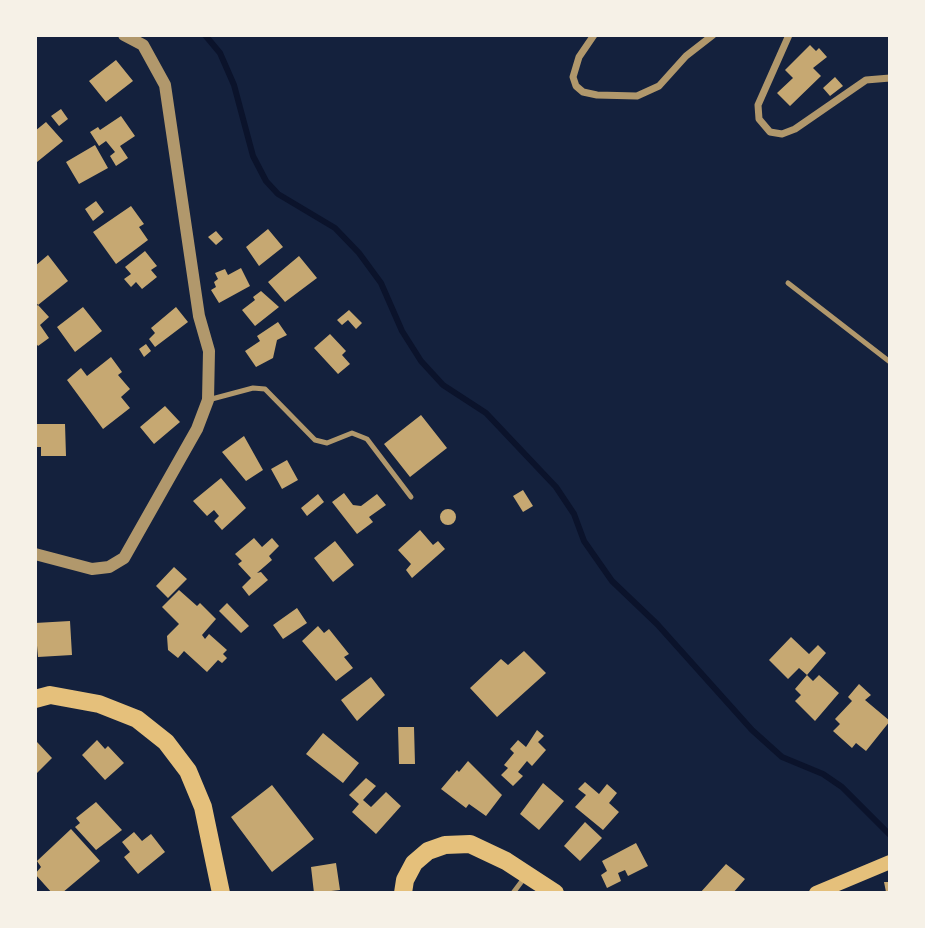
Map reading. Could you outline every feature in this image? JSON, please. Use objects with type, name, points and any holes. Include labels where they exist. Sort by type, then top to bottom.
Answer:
[{"type":"main road","points":[[35,699],[50,695],[99,704],[137,719],[166,742],[188,771],[203,807],[221,893]]},
{"type":"main road","points":[[403,893],[405,880],[414,863],[428,851],[445,845],[470,844],[527,874],[555,893]]},
{"type":"main road","points":[[816,893],[887,863]]},
{"type":"main road","points":[[839,893],[851,876]]},
{"type":"street","points":[[35,554],[92,569],[109,566],[124,558],[197,429],[208,400],[209,351],[199,316],[165,85],[143,45],[124,35]]},
{"type":"street","points":[[594,35],[579,57],[573,77],[576,86],[583,92],[597,95],[638,96],[659,86],[686,56],[713,35]]},
{"type":"street","points":[[789,35],[758,105],[759,120],[770,132],[782,134],[795,129],[866,80],[890,78]]},
{"type":"lane","points":[[788,283],[890,362]]},
{"type":"lane","points":[[208,400],[253,388],[265,389],[315,440],[327,443],[352,433],[366,439],[411,497]]},
{"type":"lane","points":[[513,893],[527,874]]},
{"type":"building","points":[[810,45],[816,51],[819,48],[827,57],[813,68],[821,76],[790,106],[777,93],[793,78],[785,70]]},
{"type":"building","points":[[116,60],[133,81],[106,102],[89,81]]},
{"type":"building","points":[[835,77],[843,86],[830,96],[823,88]]},
{"type":"building","points":[[61,109],[68,119],[59,126],[51,116]]},
{"type":"building","points":[[121,116],[135,136],[120,146],[128,158],[116,166],[110,156],[115,152],[106,141],[99,146],[90,132],[98,127],[100,130]]},
{"type":"building","points":[[46,122],[63,141],[37,162],[35,131]]},
{"type":"building","points":[[95,145],[108,168],[79,184],[66,162]]},
{"type":"building","points":[[96,201],[104,212],[93,221],[85,209]]},
{"type":"building","points":[[131,206],[144,224],[139,227],[148,240],[116,264],[93,232]]},
{"type":"building","points":[[268,229],[283,247],[259,266],[246,247]]},
{"type":"building","points":[[216,231],[223,239],[216,245],[208,237]]},
{"type":"building","points":[[145,251],[157,266],[151,270],[157,277],[142,289],[136,282],[131,287],[124,279],[131,274],[125,267]]},
{"type":"building","points":[[48,255],[68,281],[38,305],[35,301],[35,266]]},
{"type":"building","points":[[299,256],[317,278],[285,302],[268,282]]},
{"type":"building","points":[[241,268],[250,286],[219,303],[211,290],[216,287],[214,282],[218,279],[215,273],[225,269],[228,275]]},
{"type":"building","points":[[261,291],[279,307],[255,326],[242,310],[255,300],[253,297]]},
{"type":"building","points":[[38,305],[49,317],[40,325],[49,338],[38,346],[35,342],[35,307]]},
{"type":"building","points":[[83,307],[102,331],[75,352],[57,327]]},
{"type":"building","points":[[176,307],[188,322],[155,347],[149,339],[155,333],[151,328]]},
{"type":"building","points":[[349,310],[362,323],[356,329],[348,320],[342,325],[337,320]]},
{"type":"building","points":[[278,322],[287,335],[277,340],[273,358],[256,367],[245,351],[260,341],[257,336]]},
{"type":"building","points":[[330,334],[346,351],[342,355],[350,364],[338,374],[314,348]]},
{"type":"building","points":[[146,344],[151,351],[144,357],[139,349]]},
{"type":"building","points":[[111,357],[122,372],[118,375],[130,389],[121,397],[130,408],[103,429],[67,380],[81,368],[87,376]]},
{"type":"building","points":[[165,406],[180,422],[154,444],[140,427]]},
{"type":"building","points":[[421,415],[447,448],[410,477],[384,444]]},
{"type":"building","points":[[35,424],[65,424],[66,456],[41,456],[41,447],[35,447]]},
{"type":"building","points":[[244,436],[263,470],[246,481],[222,452]]},
{"type":"building","points":[[287,460],[298,480],[282,489],[271,469]]},
{"type":"building","points":[[221,478],[246,508],[222,530],[214,521],[219,516],[214,510],[207,516],[193,501]]},
{"type":"building","points":[[523,490],[533,506],[523,512],[513,496]]},
{"type":"building","points":[[344,493],[353,505],[361,506],[377,494],[386,505],[369,517],[373,522],[357,534],[332,502]]},
{"type":"building","points":[[318,494],[324,502],[307,516],[301,508]]},
{"type":"building","points":[[448,509],[456,517],[448,525],[440,517]]},
{"type":"building","points":[[420,530],[433,545],[438,541],[445,549],[412,578],[406,570],[411,564],[398,550]]},
{"type":"building","points":[[254,538],[262,547],[272,538],[279,546],[269,556],[272,560],[257,573],[261,572],[268,580],[249,596],[242,587],[251,578],[238,564],[242,561],[235,554]]},
{"type":"building","points":[[335,541],[354,565],[333,582],[314,558]]},
{"type":"building","points":[[174,567],[187,579],[168,598],[156,586]]},
{"type":"building","points":[[179,590],[197,606],[200,603],[216,619],[202,635],[205,639],[209,634],[227,650],[223,654],[227,658],[222,663],[218,660],[207,672],[184,651],[178,658],[168,650],[167,636],[179,624],[162,607]]},
{"type":"building","points":[[227,603],[249,626],[241,633],[219,611]]},
{"type":"building","points":[[297,608],[307,623],[283,639],[273,625]]},
{"type":"building","points":[[70,621],[72,655],[38,657],[35,623]]},
{"type":"building","points":[[318,626],[324,633],[329,629],[349,654],[344,657],[353,668],[336,681],[302,641]]},
{"type":"building","points":[[791,637],[809,654],[818,645],[826,653],[807,675],[799,668],[788,679],[769,660]]},
{"type":"building","points":[[524,651],[546,673],[497,717],[470,688],[501,659],[508,665]]},
{"type":"building","points":[[807,675],[813,681],[819,675],[839,693],[815,721],[795,701],[801,695],[795,689]]},
{"type":"building","points":[[371,677],[385,695],[357,721],[341,700]]},
{"type":"building","points":[[859,684],[871,695],[865,700],[890,721],[866,751],[856,743],[852,748],[833,731],[840,724],[835,719],[852,701],[848,697]]},
{"type":"building","points":[[398,727],[414,727],[415,764],[399,764]]},
{"type":"building","points":[[537,730],[544,736],[538,742],[546,750],[532,766],[527,761],[518,772],[523,776],[513,786],[501,775],[508,768],[504,765],[514,753],[510,749],[518,740],[526,747]]},
{"type":"building","points":[[323,733],[359,763],[343,783],[306,754]]},
{"type":"building","points":[[97,740],[105,749],[108,746],[124,763],[105,780],[82,755]]},
{"type":"building","points":[[37,742],[52,758],[35,775],[35,744]]},
{"type":"building","points":[[468,761],[502,795],[486,816],[469,804],[466,808],[441,789]]},
{"type":"building","points":[[366,778],[376,786],[363,800],[371,807],[386,792],[401,806],[376,834],[352,812],[359,804],[349,795]]},
{"type":"building","points":[[585,782],[599,794],[607,784],[617,793],[609,803],[619,812],[603,830],[575,807],[586,795],[578,789]]},
{"type":"building","points":[[543,783],[564,801],[539,830],[520,814]]},
{"type":"building","points":[[272,785],[314,839],[272,872],[231,817]]},
{"type":"building","points":[[96,802],[122,830],[96,850],[75,827],[80,823],[76,818]]},
{"type":"building","points":[[585,822],[602,838],[580,861],[564,846]]},
{"type":"building","points":[[71,829],[100,861],[62,893],[52,893],[35,874],[41,867],[37,861]]},
{"type":"building","points":[[134,832],[142,841],[151,834],[165,852],[138,874],[124,857],[130,852],[122,842]]},
{"type":"building","points":[[636,843],[648,866],[628,876],[625,870],[618,873],[621,881],[607,888],[601,875],[607,871],[602,861]]},
{"type":"building","points":[[336,863],[340,890],[314,893],[311,867]]},
{"type":"building","points":[[726,864],[745,879],[733,893],[700,893]]},
{"type":"building","points":[[884,882],[890,882],[890,892],[886,892]]},
{"type":"waterway","points":[[205,35],[220,53],[234,85],[253,156],[266,181],[278,194],[335,228],[359,253],[381,283],[402,331],[421,361],[443,385],[486,413],[556,487],[574,514],[584,541],[612,581],[657,624],[752,730],[782,757],[823,774],[842,787],[890,835]]}]
